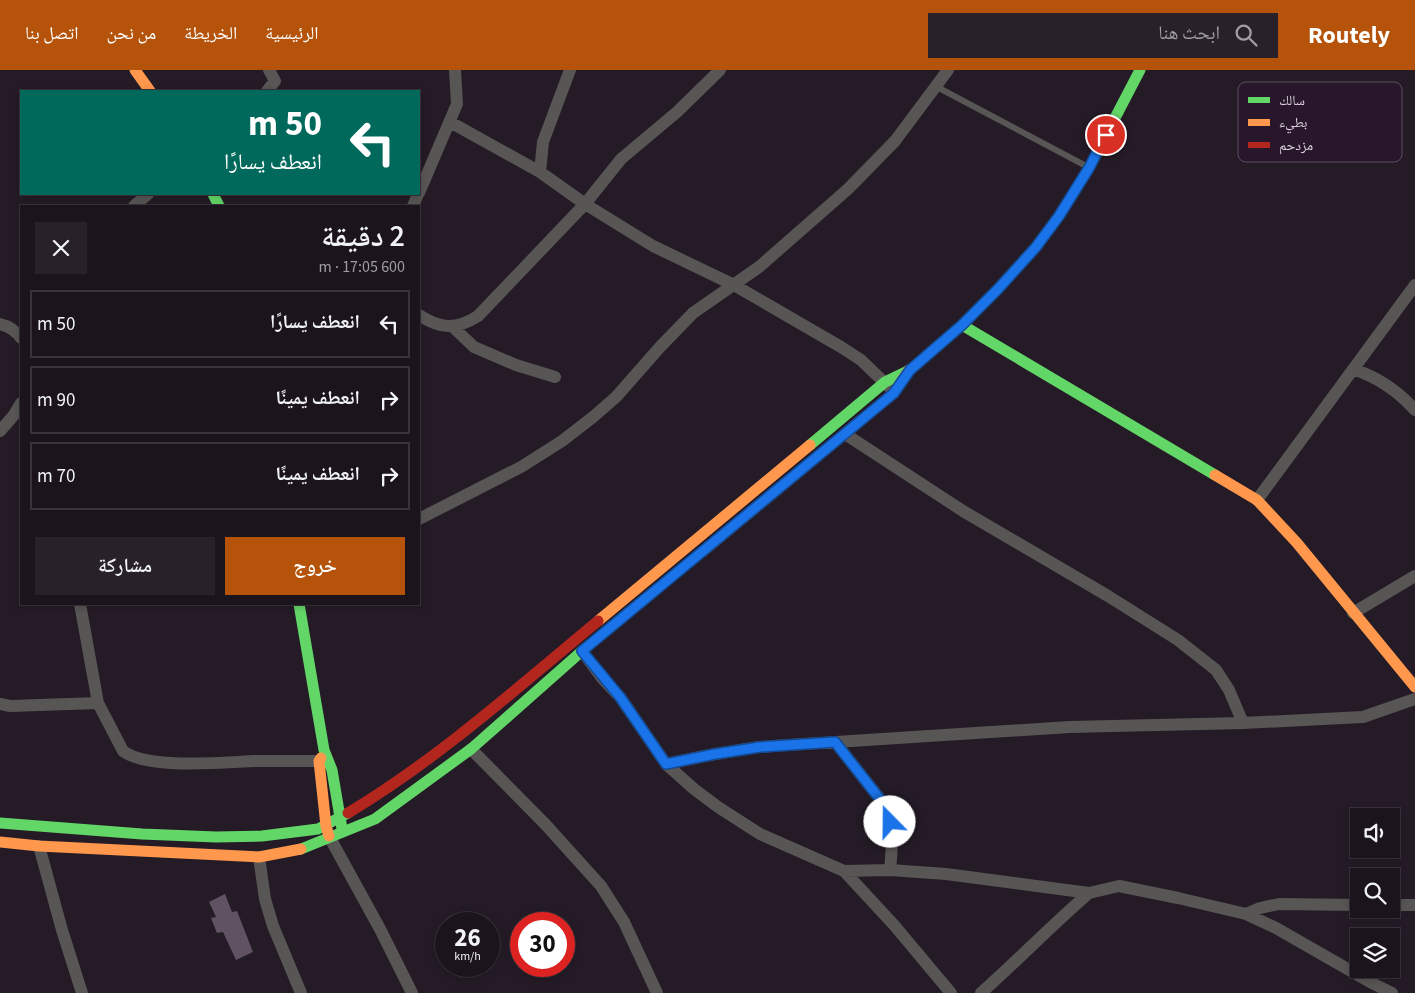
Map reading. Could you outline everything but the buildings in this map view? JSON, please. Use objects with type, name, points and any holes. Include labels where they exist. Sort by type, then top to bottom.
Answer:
[{"type":"main road","points":[[135,70],[149,90]]},
{"type":"main road","points":[[694,558],[894,393],[910,370],[962,325],[998,289],[1036,247],[1059,216],[1089,168],[1140,70]]},
{"type":"main road","points":[[962,325],[1257,500],[1298,543],[1415,687]]},
{"type":"main road","points":[[0,842],[39,846],[259,857],[304,848],[321,842],[340,818],[413,770],[466,730],[885,382],[910,370]]},
{"type":"main road","points":[[0,823],[142,834],[216,837],[262,836],[318,829],[328,832],[342,832],[356,828],[375,819],[471,749],[582,651],[664,583]]},
{"type":"main road","points":[[299,605],[322,756],[328,832]]},
{"type":"main road","points":[[322,756],[332,770],[342,832]]},
{"type":"street","points":[[268,90],[275,81],[269,70]]},
{"type":"street","points":[[420,191],[457,104],[455,70]]},
{"type":"street","points":[[540,172],[543,142],[570,70]]},
{"type":"street","points":[[420,316],[431,323],[453,327],[467,323],[478,316],[585,204],[621,159],[677,112],[720,70]]},
{"type":"street","points":[[420,518],[521,467],[562,441],[616,397],[693,313],[734,285],[796,236],[848,189],[895,141],[948,70]]},
{"type":"street","points":[[450,122],[540,172],[585,204],[653,246],[734,285],[841,347],[861,360],[894,393]]},
{"type":"street","points":[[135,205],[147,195]]},
{"type":"street","points":[[1257,500],[1415,285]]},
{"type":"street","points":[[0,324],[17,332],[20,336]]},
{"type":"street","points":[[453,327],[474,347],[516,365],[555,377]]},
{"type":"street","points":[[1353,370],[1382,382],[1403,397],[1415,410]]},
{"type":"street","points":[[0,431],[14,415],[20,404]]},
{"type":"street","points":[[845,434],[963,511],[1108,596],[1178,640],[1216,670],[1229,690],[1243,723]]},
{"type":"street","points":[[1353,613],[1415,576]]},
{"type":"street","points":[[80,605],[98,703],[123,751],[130,756],[187,764],[322,756]]},
{"type":"street","points":[[582,651],[620,697],[666,764],[718,808],[760,834],[844,870],[890,870],[946,874],[1089,892],[1119,886],[1246,914],[1276,928],[1392,993]]},
{"type":"street","points":[[666,764],[760,747],[1070,727],[1243,723],[1363,717],[1415,699]]},
{"type":"street","points":[[0,704],[10,706],[98,703]]},
{"type":"street","points":[[835,742],[887,808],[890,815],[892,842],[890,870]]},
{"type":"street","points":[[471,749],[602,886],[624,922],[657,993]]},
{"type":"street","points":[[328,832],[412,993]]},
{"type":"street","points":[[342,832],[342,860]]},
{"type":"street","points":[[39,846],[62,930],[82,993]]},
{"type":"street","points":[[259,857],[265,899],[273,926],[301,993]]},
{"type":"street","points":[[844,870],[894,925],[951,993]]},
{"type":"street","points":[[981,993],[1089,892]]},
{"type":"street","points":[[1246,914],[1269,905],[1279,904],[1350,905]]},
{"type":"street","points":[[1400,905],[1415,905]]},
{"type":"lane","points":[[937,87],[1089,168]]},
{"type":"traffic: fast","points":[[810,445],[885,382],[910,370],[962,325],[1036,247],[1059,216],[1089,168],[1140,70]]},
{"type":"traffic: fast","points":[[214,195],[218,205]]},
{"type":"traffic: fast","points":[[962,325],[1215,475]]},
{"type":"traffic: fast","points":[[301,849],[375,819],[471,749],[582,651],[657,589]]},
{"type":"traffic: fast","points":[[299,605],[324,750],[332,770],[342,829]]},
{"type":"traffic: fast","points":[[0,823],[142,834],[216,837],[262,836],[318,829],[348,813]]},
{"type":"traffic: slow","points":[[135,70],[149,90]]},
{"type":"traffic: slow","points":[[702,552],[894,393],[909,370]]},
{"type":"traffic: slow","points":[[598,621],[810,445]]},
{"type":"traffic: slow","points":[[1215,475],[1257,500],[1297,543],[1415,687]]},
{"type":"traffic: slow","points":[[321,758],[319,761],[326,826],[329,836]]},
{"type":"traffic: slow","points":[[0,842],[39,846],[259,857],[301,849]]},
{"type":"traffic: jam","points":[[348,813],[414,770],[507,697],[598,621]]},
{"type":"route","points":[[890,822],[887,808],[835,742],[760,747],[666,764],[620,697],[602,678],[582,651],[894,393],[910,370],[962,325],[1036,247],[1059,216],[1089,168],[1106,135]]}]
